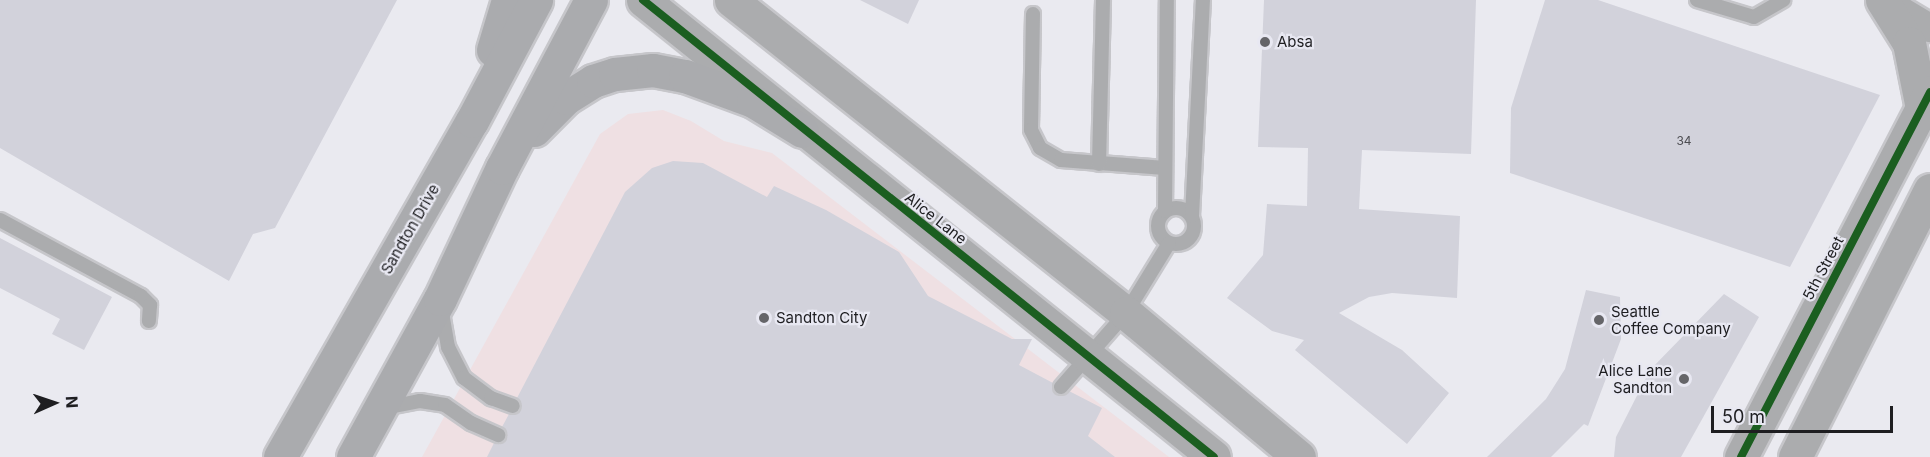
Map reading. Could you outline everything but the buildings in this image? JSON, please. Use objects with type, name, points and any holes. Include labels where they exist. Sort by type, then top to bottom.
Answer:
[{"type":"main road","points":[[472,121],[508,0]]},
{"type":"main road","name":"Sandton Drive","points":[[280,457],[472,121],[536,0]]},
{"type":"main road","points":[[353,457],[440,299],[502,168],[591,0]]},
{"type":"main road","points":[[502,168],[566,98],[593,81],[615,74],[653,70],[685,75],[753,101],[802,131]]},
{"type":"street","name":"Alice Lane","points":[[643,0],[802,131],[1090,355],[1214,457]]},
{"type":"street","points":[[731,0],[1126,313],[1299,457]]},
{"type":"street","points":[[1882,0],[1930,28]]},
{"type":"street","points":[[1882,0],[1909,43],[1926,100]]},
{"type":"street","name":"5th Street","points":[[1741,457],[1926,100]]},
{"type":"street","points":[[1795,457],[1930,190]]},
{"type":"lane","points":[[1103,0],[1106,165]]},
{"type":"lane","points":[[1167,0],[1165,212],[1158,228],[1169,243],[1180,244],[1190,238],[1194,228],[1192,216],[1203,0]]},
{"type":"lane","points":[[1697,0],[1754,17],[1783,0]]},
{"type":"lane","points":[[1033,14],[1031,130],[1040,148],[1061,160],[1165,168]]},
{"type":"lane","points":[[1165,212],[1176,208],[1192,216]]},
{"type":"lane","points":[[0,220],[141,296],[150,305],[149,321]]},
{"type":"lane","points":[[1061,387],[1126,313],[1169,243]]},
{"type":"lane","points":[[440,299],[448,347],[464,378],[491,398],[513,406]]},
{"type":"lane","points":[[379,409],[420,401],[445,405],[471,423],[498,435]]},
{"type":"shaded area","name":"Sandton City","points":[[663,110],[691,121],[724,141],[772,153],[1169,457],[422,457],[600,134],[628,114]]},
{"type":"cycle path","points":[[643,0],[1214,457]]},
{"type":"cycle path","points":[[1741,457],[1930,92]]},
{"type":"place","name":"Absa","points":[[1265,42]]},
{"type":"place","name":"Sandton City","points":[[764,318]]},
{"type":"place","name":"Seattle Coffee Company","points":[[1599,320]]},
{"type":"place","name":"Alice Lane Sandton","points":[[1684,379]]}]
